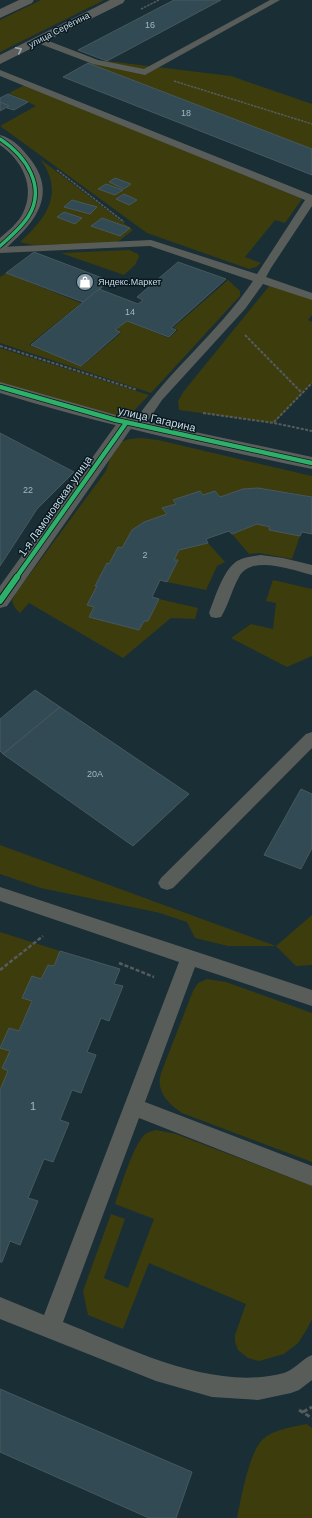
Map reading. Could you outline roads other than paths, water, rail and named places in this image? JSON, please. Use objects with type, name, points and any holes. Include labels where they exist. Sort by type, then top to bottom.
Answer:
[{"type":"street","points":[[0,14],[28,0]]},
{"type":"street","name":"улица Серёгина","points":[[0,60],[119,0]]},
{"type":"street","points":[[0,139],[18,153],[30,167],[35,180],[35,196],[31,211],[21,226],[0,246]]},
{"type":"street","name":"улица Гагарина","points":[[0,387],[35,399],[132,424],[312,463]]},
{"type":"street","name":"1-я Ламоновская улица","points":[[0,601],[132,424]]},
{"type":"lane","points":[[38,40],[96,62],[145,72],[276,0]]},
{"type":"lane","points":[[0,73],[311,199],[241,307],[132,424]]},
{"type":"lane","points":[[0,250],[151,243],[312,297]]},
{"type":"lane","points":[[216,613],[235,571],[242,564],[256,560],[272,561],[312,570]]},
{"type":"lane","points":[[168,883],[312,738]]},
{"type":"lane","points":[[0,894],[312,998]]},
{"type":"lane","points":[[50,1328],[190,957]]},
{"type":"lane","points":[[134,1107],[312,1176]]},
{"type":"lane","points":[[0,1308],[156,1370],[212,1386],[258,1389],[290,1382],[312,1366]]},
{"type":"place","name":"Яндекс.Маркет","points":[[85,282]]}]
